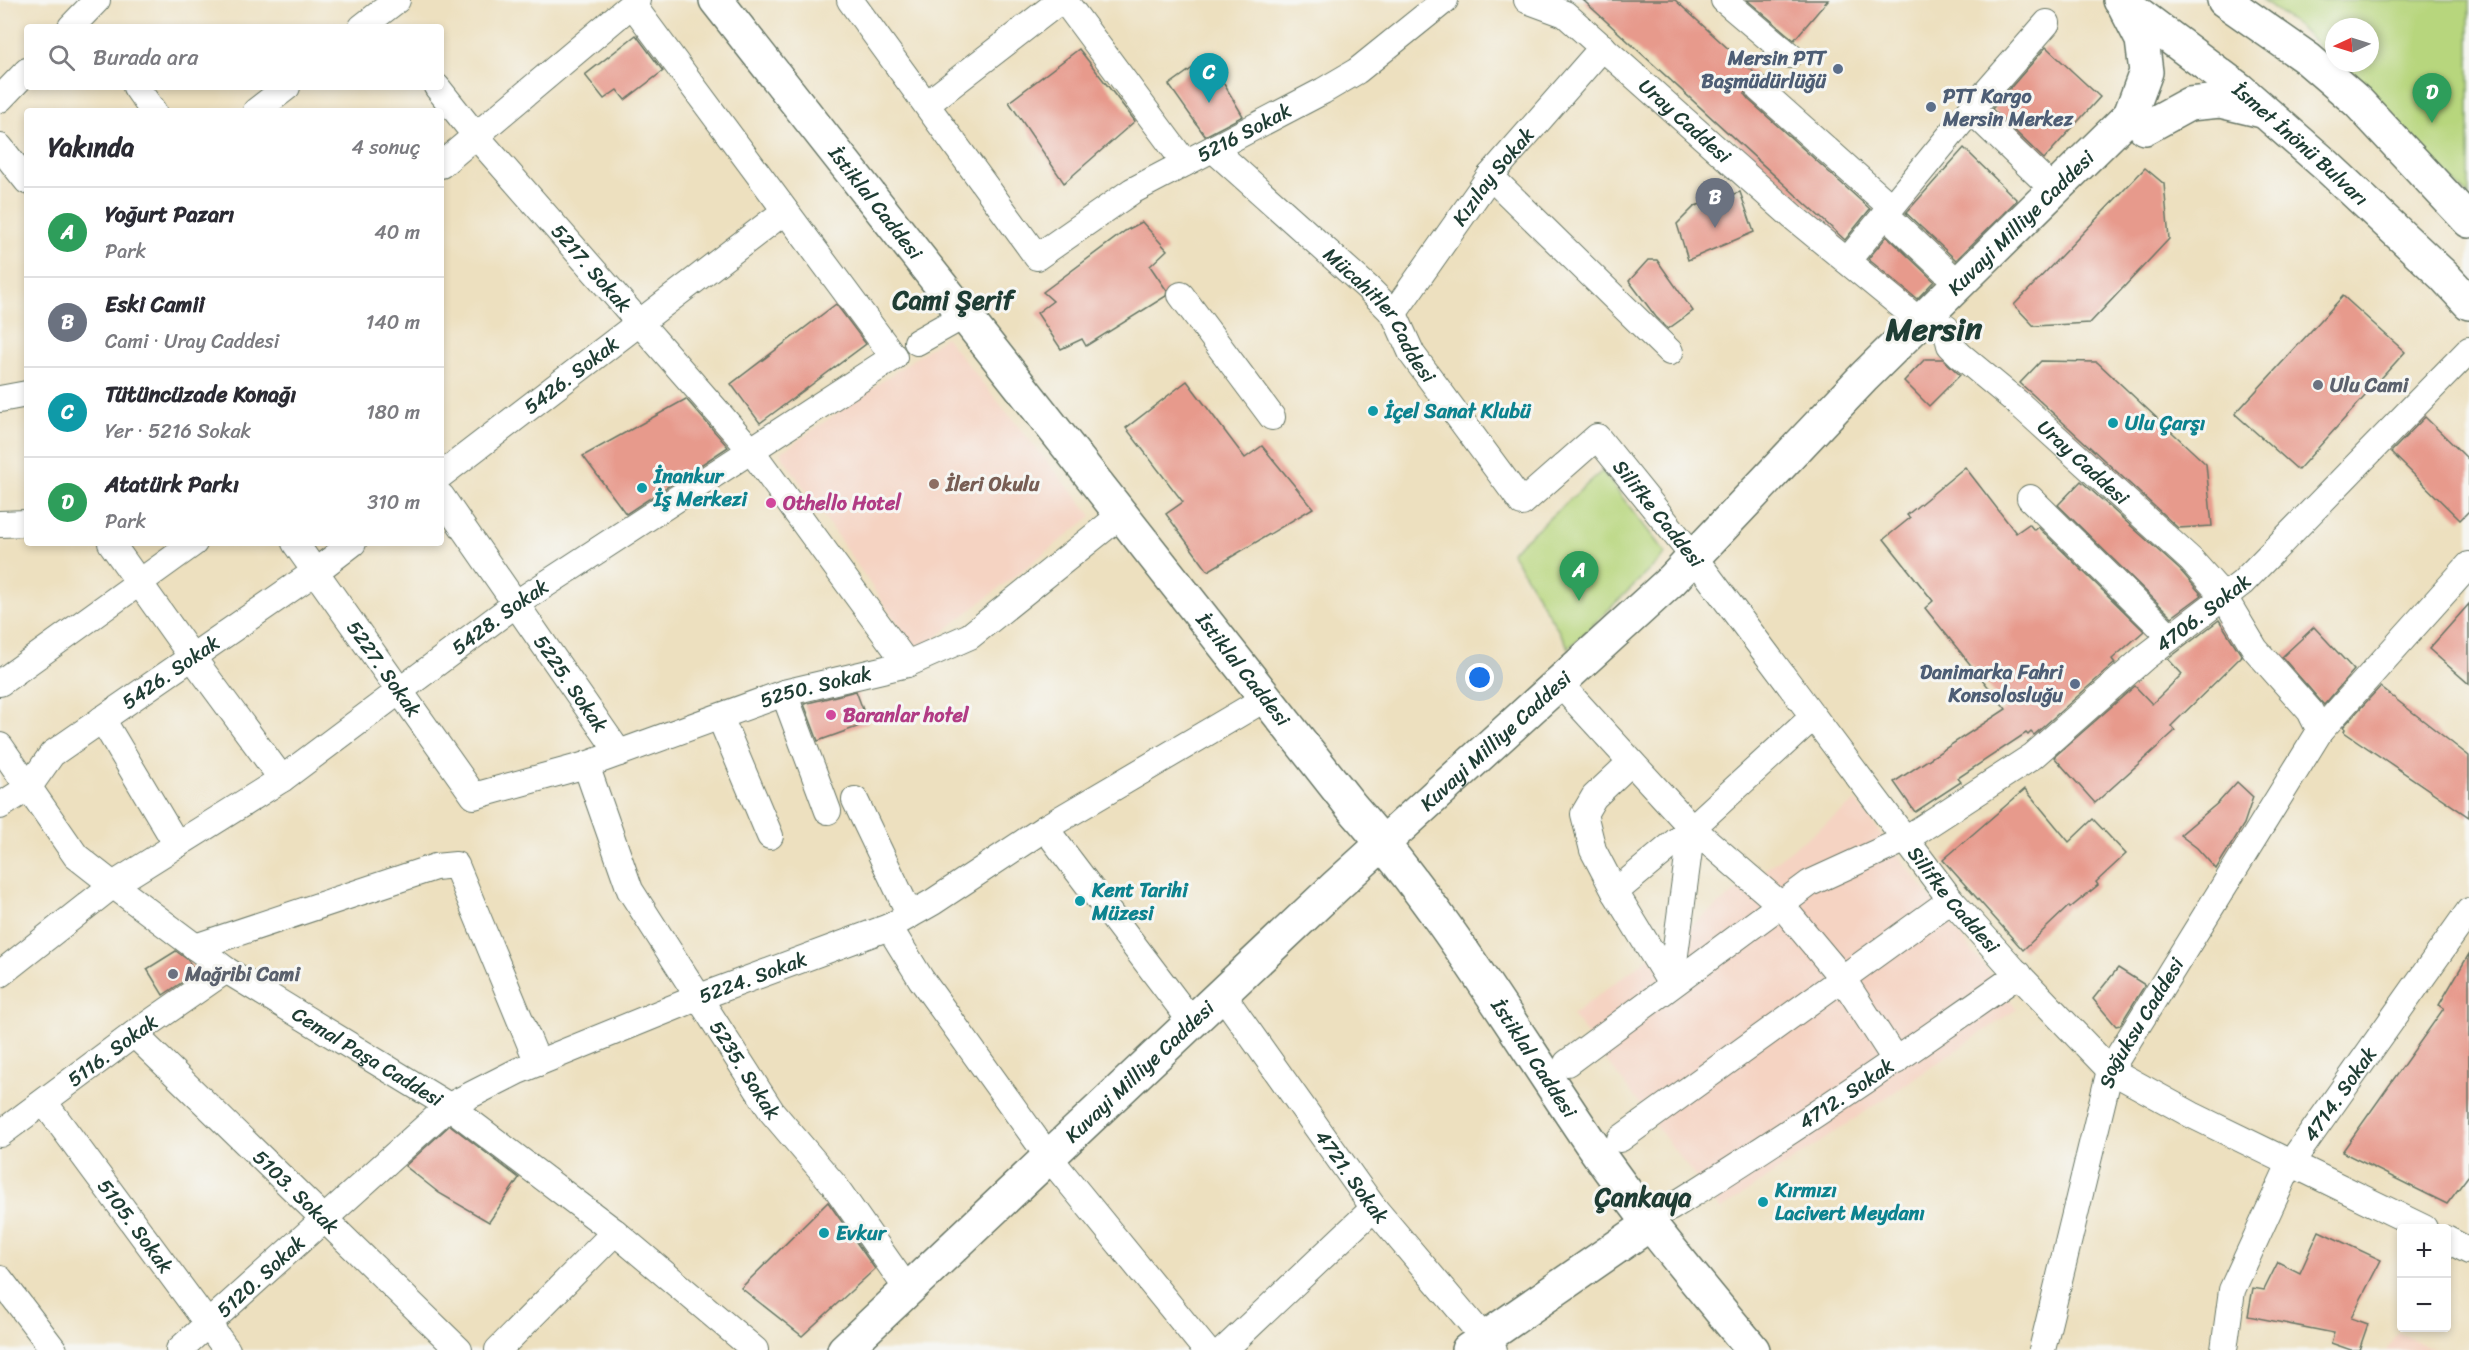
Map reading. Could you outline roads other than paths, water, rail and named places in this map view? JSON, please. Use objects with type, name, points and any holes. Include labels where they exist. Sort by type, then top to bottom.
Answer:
[{"type":"main road","name":"İstiklal Caddesi","points":[[716,0],[1351,806],[1384,843],[1424,897],[1591,1143],[1660,1216],[1753,1350]]},
{"type":"main road","points":[[2224,0],[2308,59],[2358,102],[2469,221]]},
{"type":"main road","points":[[2122,2],[2142,40],[2146,72],[2138,121],[2189,104],[2220,101],[2265,111]]},
{"type":"main road","name":"İsmet İnönü Bulvarı","points":[[2122,2],[2265,111],[2328,166],[2444,276],[2469,303]]},
{"type":"main road","name":"Kuvayi Milliye Caddesi","points":[[1934,325],[1959,284],[2054,190],[2138,121]]},
{"type":"main road","name":"Kuvayi Milliye Caddesi","points":[[854,1347],[908,1290],[1191,1021],[1671,580],[1864,377],[1934,325],[2138,121]]},
{"type":"main road","points":[[1482,1346],[1660,1216]]},
{"type":"street","points":[[850,0],[927,104],[1063,0],[1185,163]]},
{"type":"street","name":"5216 Sokak","points":[[927,104],[1037,257],[1132,191],[1357,71],[1444,0]]},
{"type":"street","points":[[1724,0],[1789,55]]},
{"type":"street","name":"Uray Caddesi","points":[[1531,1],[1565,14],[1793,217],[1847,261],[1934,325],[1960,355],[2018,403],[2191,560],[2224,597],[2255,649],[2310,711],[2320,731]]},
{"type":"street","points":[[444,163],[634,2],[786,211]]},
{"type":"street","points":[[1847,261],[1971,110],[2047,23]]},
{"type":"street","name":"Kızılay Sokak","points":[[1392,313],[1490,176],[1603,47]]},
{"type":"street","points":[[0,99],[24,75]]},
{"type":"street","points":[[1759,89],[1888,211],[1959,284]]},
{"type":"street","points":[[138,90],[151,108]]},
{"type":"street","points":[[260,108],[283,90]]},
{"type":"street","name":"5217. Sokak","points":[[439,90],[476,136],[750,449],[907,664]]},
{"type":"street","points":[[1971,110],[2054,190]]},
{"type":"street","points":[[0,147],[24,177]]},
{"type":"street","name":"Mücahitler Caddesi","points":[[1213,148],[1369,289],[1392,313],[1412,354],[1522,503],[1597,437]]},
{"type":"street","points":[[1490,176],[1670,352]]},
{"type":"street","name":"5426. Sokak","points":[[444,473],[786,211]]},
{"type":"street","name":"5428. Sokak","points":[[3,965],[113,885],[282,779],[517,603],[894,357],[786,211]]},
{"type":"street","points":[[1181,295],[1272,417]]},
{"type":"street","points":[[917,342],[965,315]]},
{"type":"street","name":"4706. Sokak","points":[[1567,1063],[1671,984],[1810,884],[1904,840],[2033,756],[2144,657],[2242,583],[2278,549],[2469,350]]},
{"type":"street","points":[[0,399],[24,395]]},
{"type":"street","name":"Silifke Caddesi","points":[[1597,437],[1693,556],[1951,900],[2110,1070],[2192,1115],[2416,1224]]},
{"type":"street","points":[[2030,498],[2171,637]]},
{"type":"street","name":"5225. Sokak","points":[[444,500],[619,753]]},
{"type":"street","name":"5250. Sokak","points":[[474,796],[586,765],[784,693],[907,664],[970,636],[1122,514]]},
{"type":"street","points":[[0,524],[24,523]]},
{"type":"street","points":[[113,546],[282,779]]},
{"type":"street","points":[[0,683],[190,546]]},
{"type":"street","name":"5227. Sokak","points":[[297,546],[474,796]]},
{"type":"street","name":"5426. Sokak","points":[[28,788],[52,754],[349,546]]},
{"type":"street","name":"Soğuksu Caddesi","points":[[2042,1350],[2110,1070],[2320,731],[2469,565]]},
{"type":"street","points":[[1559,683],[1692,828],[1781,905],[1843,979],[1896,1061]]},
{"type":"street","points":[[784,693],[828,812]]},
{"type":"street","name":"5224. Sokak","points":[[449,1106],[538,1063],[697,998],[900,921],[1045,828],[1266,698]]},
{"type":"street","points":[[720,717],[770,836]]},
{"type":"street","points":[[1616,892],[1692,828],[1813,717]]},
{"type":"street","points":[[102,719],[177,845]]},
{"type":"street","name":"Cemal Paşa Caddesi","points":[[0,746],[76,856],[226,970],[449,1106],[615,1232],[755,1350]]},
{"type":"street","points":[[1631,762],[1594,797],[1584,814],[1593,850],[1671,984]]},
{"type":"street","name":"5235. Sokak","points":[[586,765],[630,890],[772,1112],[835,1186],[908,1290]]},
{"type":"street","points":[[0,806],[28,788]]},
{"type":"street","points":[[855,800],[921,979],[1048,1156],[1206,1350]]},
{"type":"street","points":[[1045,828],[1191,1021]]},
{"type":"street","points":[[1671,984],[1692,828]]},
{"type":"street","points":[[195,947],[435,867],[456,865],[538,1063]]},
{"type":"street","points":[[1620,1139],[1951,900]]},
{"type":"street","name":"4714. Sokak","points":[[2224,1350],[2232,1290],[2290,1164],[2469,911]]},
{"type":"street","name":"5116. Sokak","points":[[0,1134],[134,1034],[226,970]]},
{"type":"street","name":"4712. Sokak","points":[[1660,1216],[1896,1061],[2019,974]]},
{"type":"street","name":"4721. Sokak","points":[[1222,994],[1374,1208],[1482,1346]]},
{"type":"street","name":"5103. Sokak","points":[[134,1034],[459,1350]]},
{"type":"street","name":"5105. Sokak","points":[[44,1102],[227,1350]]},
{"type":"street","name":"5120. Sokak","points":[[179,1350],[449,1106]]},
{"type":"street","points":[[1224,1350],[1374,1208]]},
{"type":"street","points":[[498,1350],[615,1232]]},
{"type":"street","points":[[2451,1242],[2469,1251]]},
{"type":"street","points":[[0,1279],[54,1350]]},
{"type":"place","name":"Mersin PTT Başmüdürlüğü","points":[[1838,69]]},
{"type":"place","name":"Tütüncüzade Konağı","points":[[1209,103]]},
{"type":"place","name":"PTT Kargo Mersin Merkez","points":[[1931,107]]},
{"type":"place","name":"Atatürk Parkı","points":[[2432,123]]},
{"type":"place","name":"Eski Camii","points":[[1715,228]]},
{"type":"place","name":"Ulu Cami","points":[[2318,385]]},
{"type":"place","name":"İçel Sanat Klubü","points":[[1373,411]]},
{"type":"place","name":"Ulu Çarşı","points":[[2113,423]]},
{"type":"place","name":"İleri Okulu","points":[[934,484]]},
{"type":"place","name":"İnankur İş Merkezi","points":[[642,488]]},
{"type":"place","name":"Othello Hotel","points":[[771,503]]},
{"type":"place","name":"Yoğurt Pazarı","points":[[1579,601]]},
{"type":"place","name":"Danimarka Fahri Konsolosluğu","points":[[2075,684]]},
{"type":"place","name":"Baranlar hotel","points":[[831,715]]},
{"type":"place","name":"Kent Tarihi Müzesi","points":[[1080,901]]},
{"type":"place","name":"Mağribi Cami","points":[[173,974]]},
{"type":"place","name":"Kırmızı Lacivert Meydanı","points":[[1763,1202]]},
{"type":"place","name":"Evkur","points":[[824,1233]]},
{"type":"district","name":"Cami Şerif","points":[[953,300]]},
{"type":"district","name":"Mersin","points":[[1934,329]]},
{"type":"district","name":"Çankaya","points":[[1643,1197]]}]
